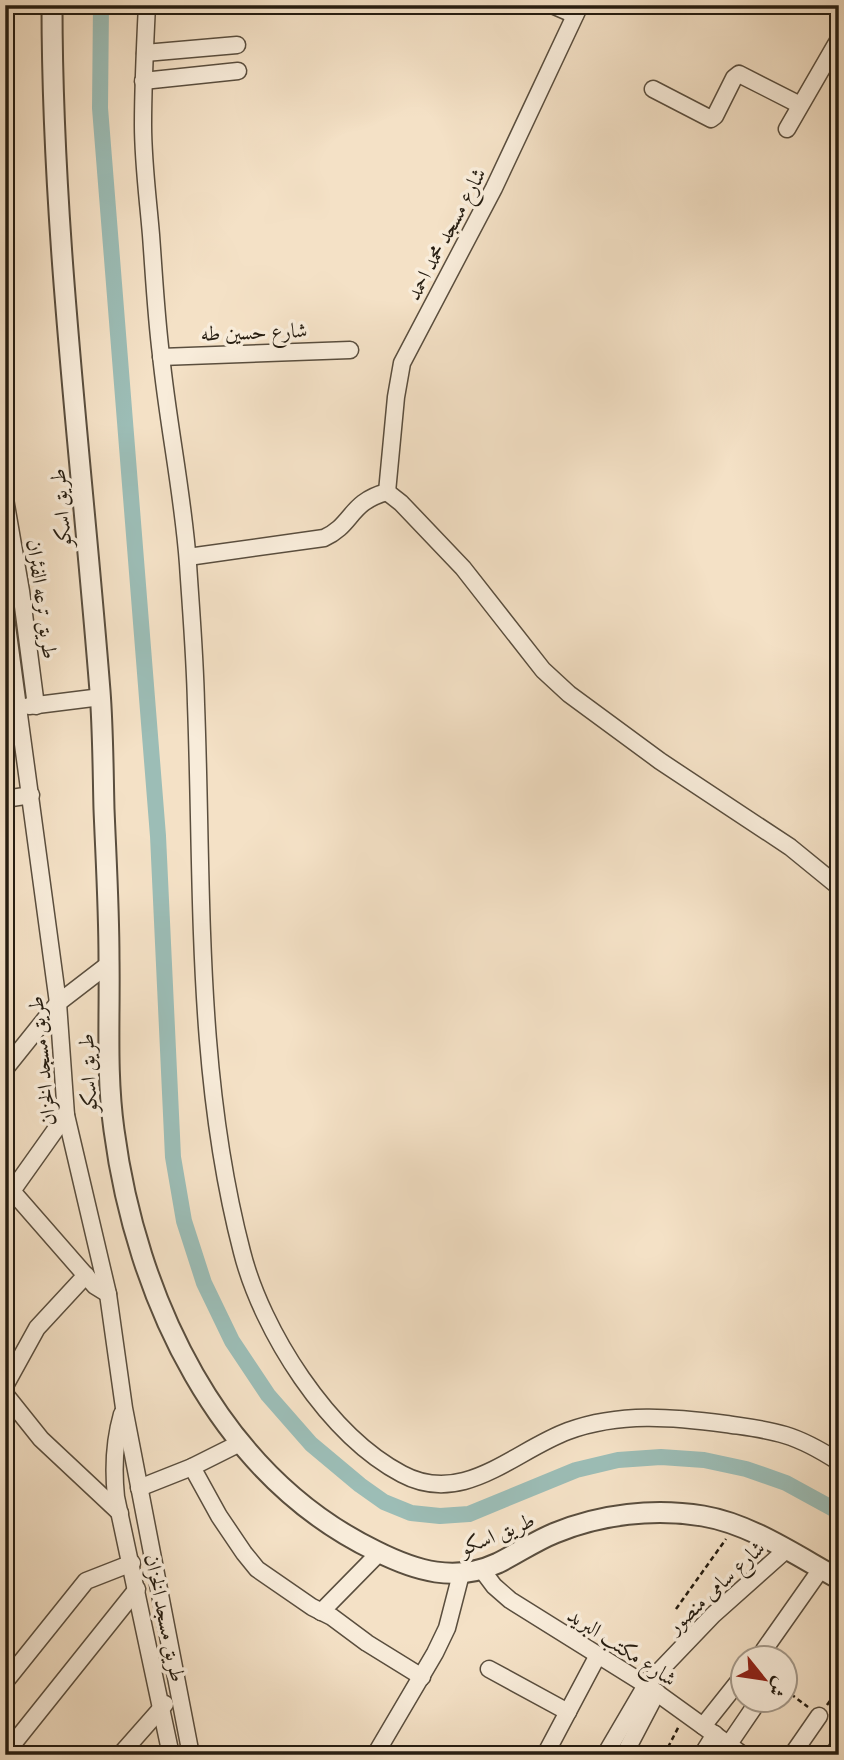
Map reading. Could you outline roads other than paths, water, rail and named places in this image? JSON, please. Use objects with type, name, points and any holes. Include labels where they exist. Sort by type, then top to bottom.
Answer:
[{"type":"street","name":"طريق اسكو","points":[[52,5],[55,164],[100,697],[110,963],[110,1089],[118,1153],[131,1215],[174,1334],[215,1409],[263,1470],[308,1509],[347,1536],[379,1553],[430,1572],[461,1574],[482,1570],[557,1532],[616,1516],[677,1513],[708,1517],[736,1525],[839,1579]]},
{"type":"street","points":[[147,5],[145,164],[161,356],[188,557],[196,703],[203,989],[212,1097],[242,1255],[260,1305],[284,1352],[314,1395],[350,1434],[386,1464],[410,1478],[438,1485],[457,1484],[501,1467],[534,1446],[571,1430],[609,1420],[649,1416],[765,1429],[801,1440],[839,1462]]},
{"type":"street","points":[[552,5],[577,10]]},
{"type":"street","name":"شارع مسجد محمد احمد","points":[[387,492],[402,363],[495,188],[577,10]]},
{"type":"street","points":[[787,129],[839,39]]},
{"type":"street","points":[[145,53],[236,45]]},
{"type":"street","points":[[144,81],[238,71]]},
{"type":"street","points":[[653,89],[711,119],[734,78],[741,75],[800,105]]},
{"type":"street","name":"شارع حسين طه","points":[[161,356],[350,350]]},
{"type":"street","points":[[188,557],[324,538],[341,526],[359,504],[387,492],[401,503],[463,568],[542,670],[569,694],[649,753],[790,847],[839,887]]},
{"type":"street","name":"طريق ترعه الفئران","points":[[5,499],[36,706]]},
{"type":"street","name":"طريق ترعه الفئران","points":[[5,611],[19,707]]},
{"type":"street","points":[[19,707],[100,697]]},
{"type":"street","name":"طريق مسجد الخزان","points":[[19,707],[58,1003],[66,1115],[108,1294],[124,1408],[191,1755]]},
{"type":"street","points":[[5,799],[31,795]]},
{"type":"street","points":[[5,1069],[58,1003],[110,963]]},
{"type":"street","points":[[66,1115],[7,1191],[95,1286],[108,1294]]},
{"type":"street","points":[[5,1385],[37,1328],[86,1275]]},
{"type":"street","points":[[5,1394],[41,1439],[148,1540]]},
{"type":"street","name":"طريق مسجد الخزان","points":[[124,1408],[115,1443],[115,1488],[171,1755]]},
{"type":"street","points":[[139,1488],[192,1467],[240,1443]]},
{"type":"street","points":[[192,1467],[219,1516],[257,1569],[422,1677]]},
{"type":"street","name":"شارع سامى منصور","points":[[651,1689],[713,1615],[786,1550]]},
{"type":"street","points":[[321,1612],[379,1553]]},
{"type":"street","points":[[5,1682],[86,1581],[132,1563]]},
{"type":"street","points":[[768,1644],[821,1569]]},
{"type":"street","name":"شارع مكتب البريد","points":[[482,1570],[494,1586],[510,1600],[651,1689],[743,1755]]},
{"type":"street","points":[[375,1755],[422,1677],[447,1628],[461,1574]]},
{"type":"street","points":[[5,1754],[137,1590]]},
{"type":"street","points":[[545,1755],[598,1655]]},
{"type":"street","points":[[489,1668],[568,1712]]},
{"type":"street","points":[[120,1755],[178,1689]]},
{"type":"street","points":[[605,1755],[651,1689]]},
{"type":"street","points":[[624,1755],[651,1689]]},
{"type":"street","points":[[702,1755],[709,1730],[728,1700]]},
{"type":"street","points":[[729,1744],[749,1714]]},
{"type":"street","points":[[792,1755],[819,1716]]},
{"type":"street","points":[[832,1755],[839,1746]]},
{"type":"waterway","points":[[101,5],[100,108],[158,836],[173,1157],[184,1221],[204,1283],[232,1341],[268,1395],[311,1444],[384,1502],[411,1513],[440,1516],[469,1514],[576,1470],[618,1460],[661,1457],[704,1460],[746,1469],[786,1483],[839,1512]]}]
